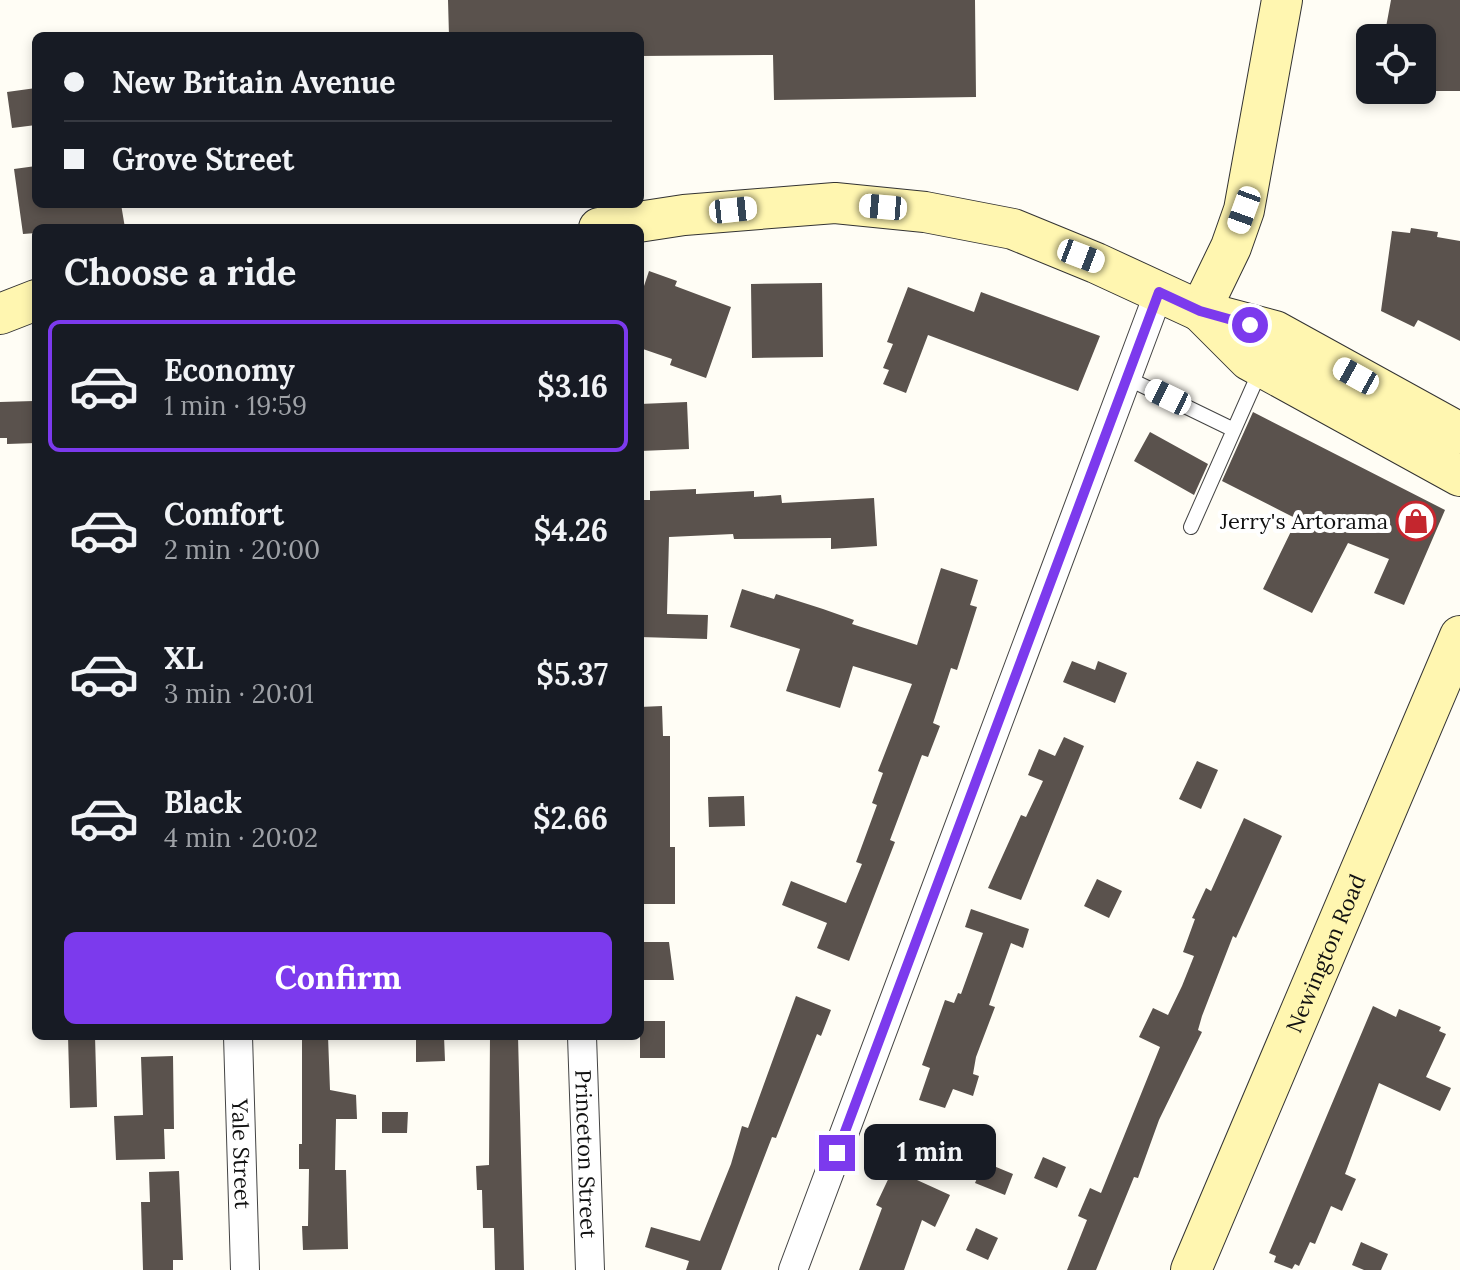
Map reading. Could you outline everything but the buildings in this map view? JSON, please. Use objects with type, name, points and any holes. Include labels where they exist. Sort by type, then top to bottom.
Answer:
[{"type":"main road","points":[[1200,311],[1244,210],[1282,0]]},
{"type":"main road","points":[[629,224],[781,204],[835,203],[897,208],[1013,229],[1200,311],[1275,331],[1460,433]]},
{"type":"main road","points":[[0,314],[32,302]]},
{"type":"main road","points":[[1200,311],[1249,360],[1460,476]]},
{"type":"main road","points":[[0,324],[32,328]]},
{"type":"main road","name":"Newington Road","points":[[1191,1270],[1460,636]]},
{"type":"street","points":[[793,1270],[1159,292]]},
{"type":"street","name":"Yale Street","points":[[238,1040],[245,1270]]},
{"type":"street","name":"Princeton Street","points":[[582,1040],[590,1270]]},
{"type":"lane","points":[[1191,527],[1262,367]]},
{"type":"lane","points":[[1127,378],[1234,430]]},
{"type":"place","name":"Jerry's Artorama","points":[[1416,521]]},
{"type":"route","points":[[837,1153],[1159,292],[1200,311],[1250,325]]}]
